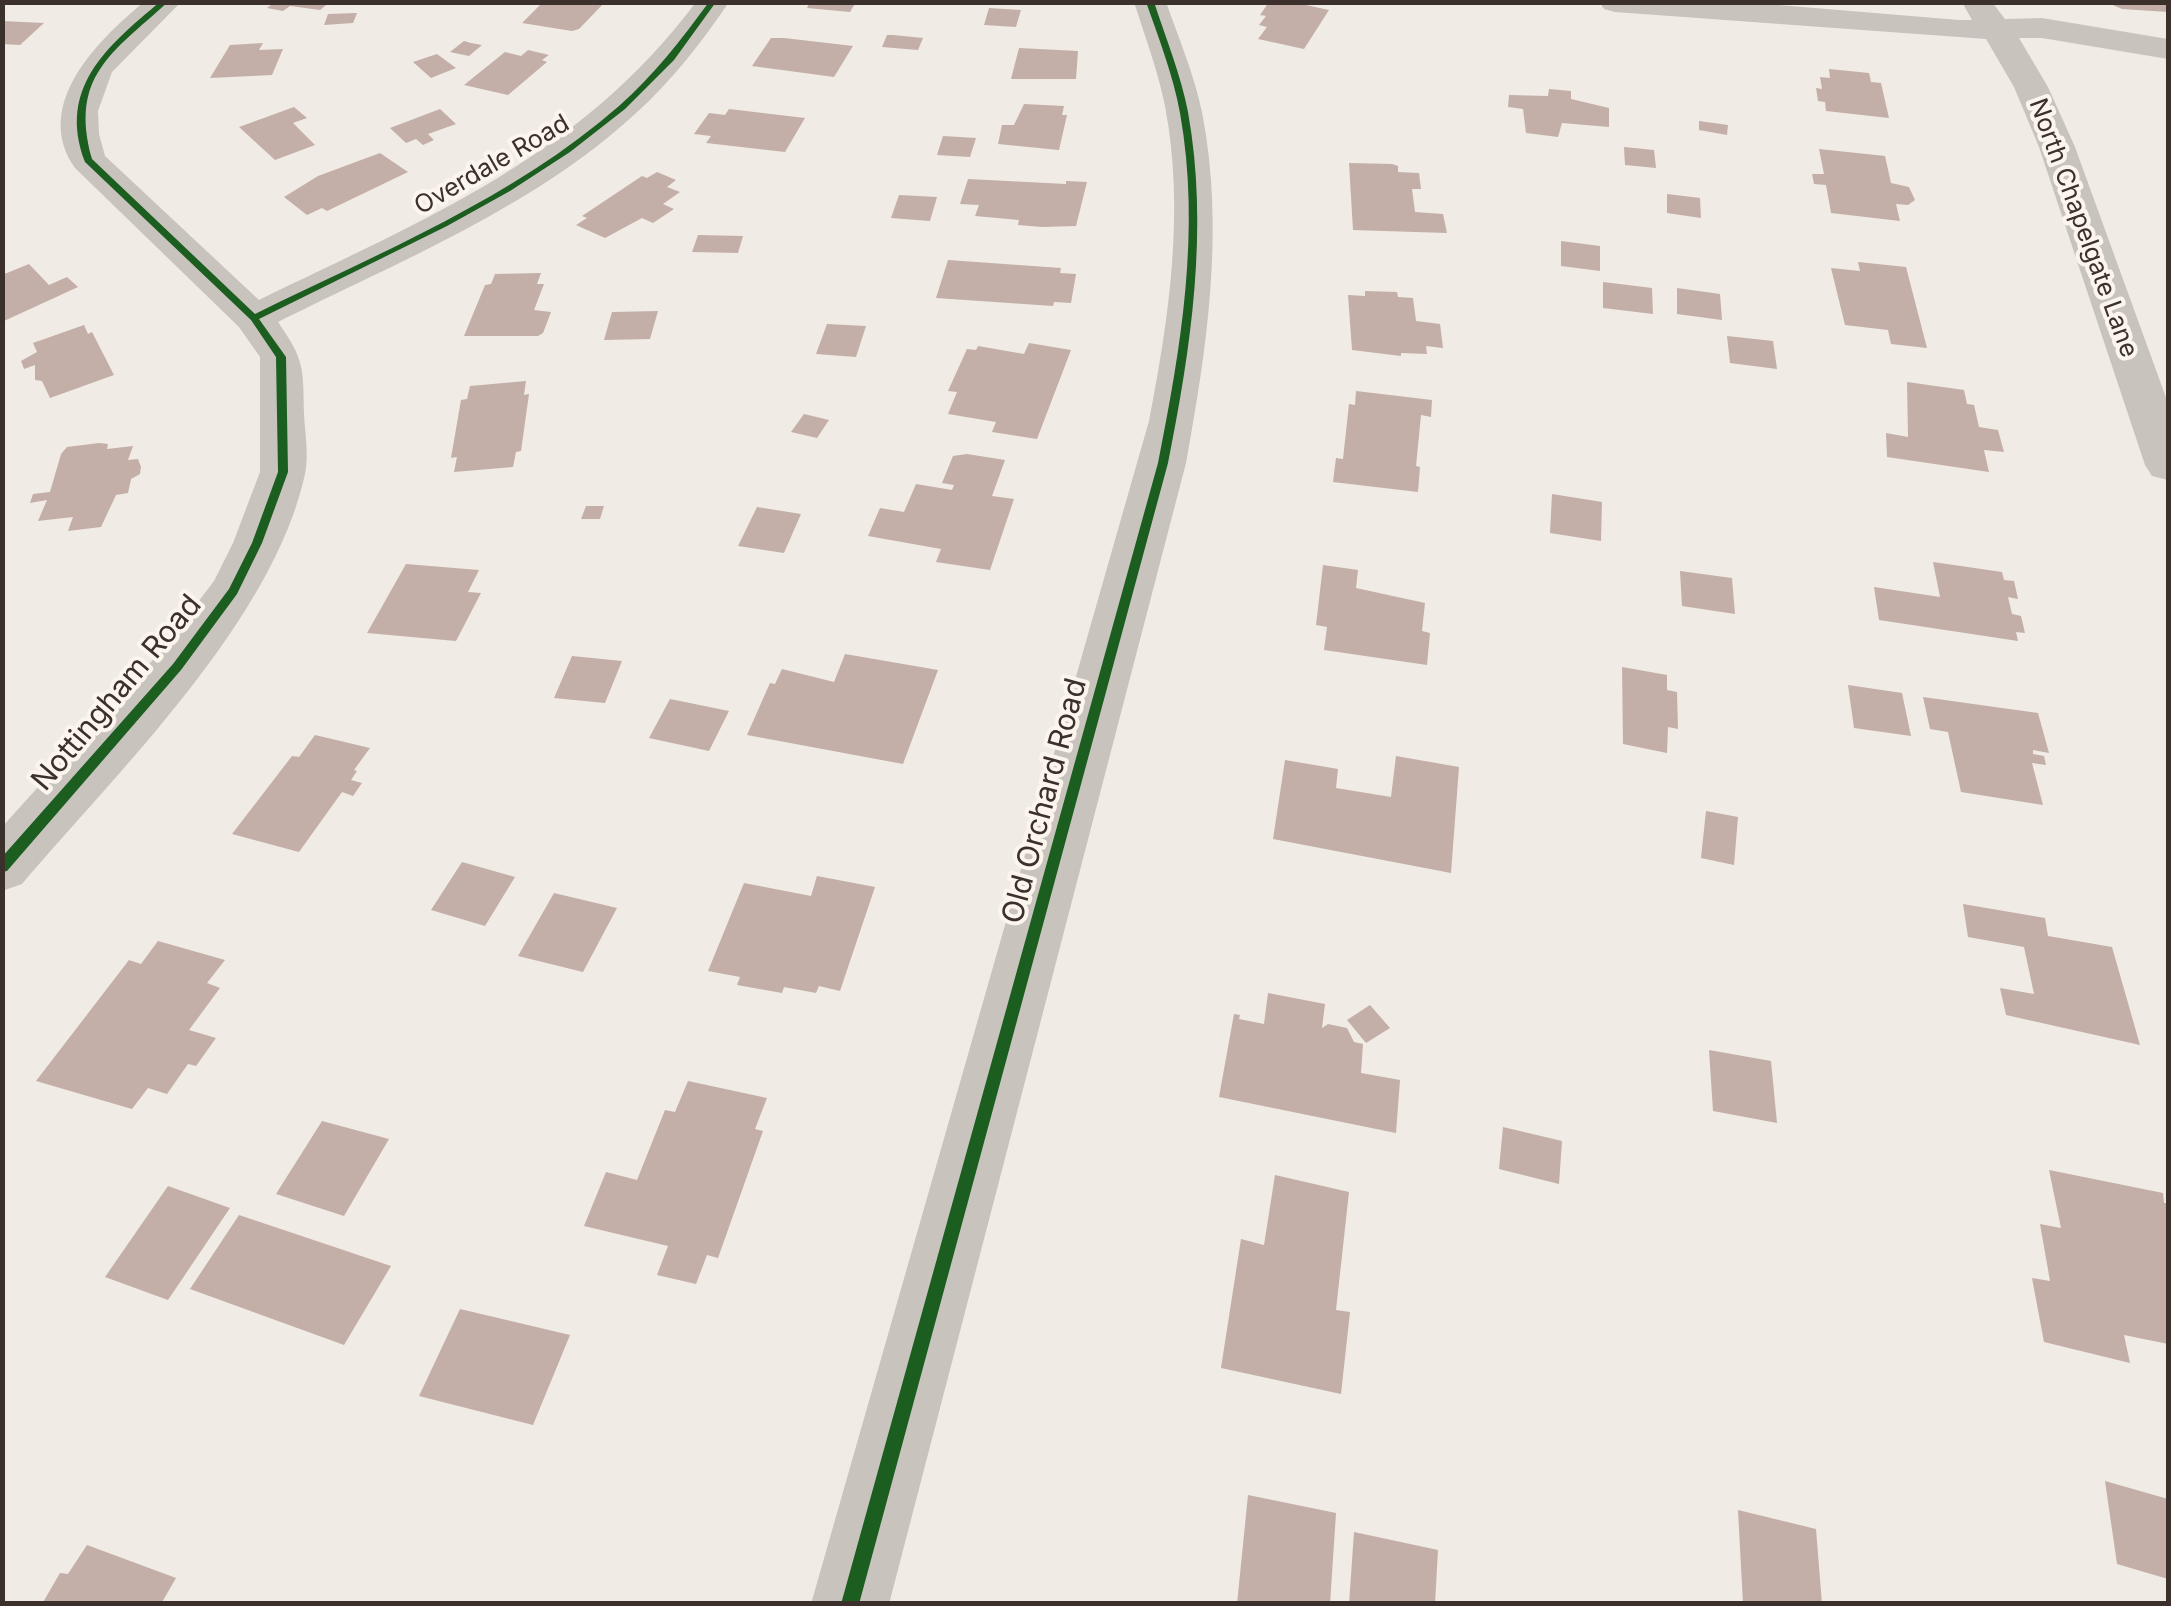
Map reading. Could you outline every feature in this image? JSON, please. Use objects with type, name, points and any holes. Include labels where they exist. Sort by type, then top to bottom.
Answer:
[{"type":"street","name":"Nottingham Road","points":[[2,866],[177,668],[232,592],[257,544],[283,472],[280,358],[254,318],[88,160],[77,133],[94,66],[164,2]]},
{"type":"street","name":"Overdale Road","points":[[254,318],[550,163],[631,102],[662,72],[688,43],[714,2]]},
{"type":"street","name":"Old Orchard Road","points":[[850,1604],[1164,463],[1182,373],[1192,196],[1184,112],[1150,2]]},
{"type":"street","points":[[1615,2],[1960,30],[1987,16],[2168,49]]},
{"type":"street","name":"North Chapelgate Lane","points":[[1987,16],[2030,82],[2055,140],[2168,465]]},
{"type":"building","points":[[275,2],[330,2],[320,10],[267,8]]},
{"type":"building","points":[[605,2],[579,29],[572,31],[522,23],[541,4]]},
{"type":"building","points":[[810,2],[856,2],[850,12],[807,8]]},
{"type":"building","points":[[1269,2],[1292,2],[1329,10],[1304,49],[1258,39],[1267,27],[1259,25],[1266,16],[1260,15]]},
{"type":"building","points":[[2106,2],[2168,2],[2168,12],[2122,9]]},
{"type":"building","points":[[989,8],[1021,10],[1016,27],[984,25]]},
{"type":"building","points":[[357,13],[353,23],[324,25],[328,14]]},
{"type":"building","points":[[2,21],[44,23],[20,45],[2,44]]},
{"type":"building","points":[[887,35],[923,38],[918,50],[882,47]]},
{"type":"building","points":[[771,38],[853,46],[834,77],[752,66]]},
{"type":"building","points":[[464,41],[482,45],[469,56],[450,52]]},
{"type":"building","points":[[263,43],[259,50],[283,49],[272,75],[210,78],[230,45]]},
{"type":"building","points":[[1019,48],[1078,51],[1076,79],[1011,79]]},
{"type":"building","points":[[528,50],[549,55],[542,60],[547,62],[508,95],[464,85],[505,52],[521,56]]},
{"type":"building","points":[[437,54],[456,68],[431,78],[413,62]]},
{"type":"building","points":[[1829,69],[1869,73],[1871,82],[1881,83],[1889,118],[1826,111],[1825,102],[1818,101],[1816,88],[1822,89],[1820,77],[1830,78]]},
{"type":"building","points":[[1549,89],[1571,91],[1571,99],[1609,108],[1609,127],[1562,123],[1558,137],[1526,133],[1523,109],[1508,107],[1509,95],[1548,96]]},
{"type":"building","points":[[1024,104],[1064,106],[1062,115],[1067,115],[1059,150],[998,144],[1002,125],[1014,125]]},
{"type":"building","points":[[294,107],[307,118],[293,123],[315,145],[275,160],[239,127]]},
{"type":"building","points":[[440,109],[456,124],[428,134],[434,140],[423,145],[416,139],[406,143],[390,128]]},
{"type":"building","points":[[729,109],[805,118],[785,152],[706,143],[711,136],[694,134],[709,113],[725,115]]},
{"type":"building","points":[[1699,121],[1728,125],[1727,135],[1699,130]]},
{"type":"building","points":[[943,136],[976,138],[970,157],[937,155]]},
{"type":"building","points":[[1624,147],[1654,150],[1656,168],[1625,165]]},
{"type":"building","points":[[1819,149],[1885,156],[1891,183],[1909,187],[1915,200],[1908,205],[1896,204],[1900,221],[1831,213],[1826,185],[1814,184],[1812,174],[1824,174]]},
{"type":"building","points":[[380,153],[408,172],[327,211],[322,208],[307,215],[284,197],[318,176]]},
{"type":"building","points":[[1349,163],[1392,164],[1398,166],[1398,172],[1419,173],[1421,189],[1412,189],[1415,212],[1443,214],[1447,233],[1353,230]]},
{"type":"building","points":[[657,172],[676,180],[667,187],[680,192],[663,204],[674,209],[653,223],[642,218],[605,238],[576,225],[587,218],[582,216],[642,176],[647,178]]},
{"type":"building","points":[[968,179],[1087,182],[1076,226],[1042,227],[1018,225],[1019,220],[975,216],[979,205],[960,204]]},
{"type":"building","points":[[1667,194],[1700,198],[1701,218],[1667,213]]},
{"type":"building","points":[[899,195],[937,197],[930,221],[891,218]]},
{"type":"building","points":[[698,235],[743,236],[738,253],[692,252]]},
{"type":"building","points":[[1561,241],[1600,246],[1600,271],[1561,266]]},
{"type":"building","points":[[948,260],[1061,268],[1060,273],[1076,274],[1071,303],[1054,302],[1053,306],[936,298]]},
{"type":"building","points":[[1858,262],[1906,267],[1927,348],[1891,344],[1888,330],[1845,325],[1831,268],[1860,271]]},
{"type":"building","points":[[29,264],[49,285],[67,277],[78,287],[4,321],[2,275]]},
{"type":"building","points":[[541,273],[537,284],[544,284],[534,310],[551,312],[543,333],[464,336],[485,285],[491,284],[495,274]]},
{"type":"building","points":[[1603,282],[1652,288],[1653,314],[1603,308]]},
{"type":"building","points":[[1677,288],[1720,294],[1722,320],[1677,314]]},
{"type":"building","points":[[1365,291],[1397,292],[1398,297],[1413,298],[1416,321],[1440,324],[1443,348],[1426,346],[1427,354],[1401,356],[1352,350],[1348,295],[1365,296]]},
{"type":"building","points":[[658,311],[650,339],[604,340],[612,312]]},
{"type":"building","points":[[827,324],[866,326],[856,357],[816,354]]},
{"type":"building","points":[[84,325],[88,334],[92,332],[114,375],[50,398],[42,381],[35,380],[35,365],[24,369],[21,361],[37,352],[33,343]]},
{"type":"building","points":[[1727,336],[1773,341],[1777,369],[1730,363]]},
{"type":"building","points":[[1029,343],[1071,350],[1037,439],[992,432],[996,422],[948,414],[957,392],[948,391],[967,349],[976,350],[978,346],[1024,354]]},
{"type":"building","points":[[526,381],[524,395],[529,394],[521,451],[516,452],[513,467],[454,472],[457,457],[451,458],[461,400],[467,399],[470,386]]},
{"type":"building","points":[[1907,382],[1964,390],[1967,404],[1974,405],[1979,427],[1998,430],[2004,452],[1984,450],[1989,472],[1887,457],[1886,433],[1908,437]]},
{"type":"building","points":[[1356,391],[1432,400],[1431,417],[1421,415],[1416,466],[1420,467],[1418,492],[1333,482],[1336,458],[1343,459],[1349,404],[1355,405]]},
{"type":"building","points":[[804,414],[829,420],[817,438],[791,432]]},
{"type":"building","points":[[108,444],[107,449],[133,446],[128,460],[138,459],[141,467],[140,474],[131,479],[128,493],[116,495],[101,527],[68,531],[73,517],[38,521],[47,500],[30,503],[33,494],[50,492],[61,454],[67,447]]},
{"type":"building","points":[[967,454],[1005,460],[992,496],[1014,499],[990,570],[936,562],[941,549],[868,536],[880,508],[904,512],[916,484],[952,490],[954,485],[942,483],[953,456]]},
{"type":"building","points":[[1552,494],[1602,502],[1601,541],[1550,533]]},
{"type":"building","points":[[586,506],[604,506],[600,519],[581,519]]},
{"type":"building","points":[[757,507],[801,514],[784,553],[738,546]]},
{"type":"building","points":[[1933,562],[2002,572],[2004,580],[2014,581],[2018,599],[2008,597],[2012,614],[2021,616],[2025,633],[2016,632],[2018,641],[1879,620],[1874,587],[1940,597]]},
{"type":"building","points":[[406,564],[479,570],[468,592],[481,593],[456,641],[367,633]]},
{"type":"building","points":[[1323,565],[1358,570],[1356,588],[1425,603],[1422,631],[1430,633],[1427,665],[1324,650],[1327,627],[1316,625]]},
{"type":"building","points":[[1680,571],[1732,578],[1735,614],[1682,606]]},
{"type":"building","points":[[845,654],[938,670],[903,764],[747,735],[770,683],[775,684],[782,669],[834,682]]},
{"type":"building","points":[[572,656],[622,661],[605,703],[554,698]]},
{"type":"building","points":[[1622,667],[1667,675],[1667,690],[1677,692],[1678,729],[1668,727],[1667,753],[1623,744]]},
{"type":"building","points":[[1848,685],[1902,693],[1911,736],[1854,728]]},
{"type":"building","points":[[1923,697],[2038,713],[2049,753],[2033,750],[2033,754],[2044,756],[2046,765],[2032,763],[2043,805],[1961,792],[1948,732],[1930,729]]},
{"type":"building","points":[[670,699],[729,711],[709,751],[649,738]]},
{"type":"building","points":[[315,735],[370,748],[354,770],[357,771],[351,780],[362,783],[353,796],[342,792],[299,852],[232,834],[292,756],[299,757]]},
{"type":"building","points":[[1396,756],[1459,767],[1451,873],[1273,839],[1285,760],[1338,769],[1336,788],[1391,797]]},
{"type":"building","points":[[1706,811],[1738,817],[1734,865],[1701,858]]},
{"type":"building","points":[[462,862],[515,877],[485,926],[431,910]]},
{"type":"building","points":[[817,876],[875,887],[840,991],[819,986],[816,993],[784,987],[782,993],[737,985],[740,977],[708,971],[744,883],[811,896]]},
{"type":"building","points":[[554,893],[617,908],[583,972],[518,956]]},
{"type":"building","points":[[1963,904],[2045,918],[2048,936],[2112,947],[2140,1045],[2006,1015],[2000,988],[2034,994],[2024,947],[1968,937]]},
{"type":"building","points":[[158,941],[225,960],[207,983],[220,988],[189,1030],[216,1038],[196,1066],[188,1064],[167,1094],[148,1088],[132,1109],[36,1081],[129,960],[141,964]]},
{"type":"building","points":[[1268,993],[1325,1004],[1322,1028],[1328,1024],[1347,1028],[1354,1042],[1363,1044],[1361,1073],[1400,1080],[1396,1133],[1219,1097],[1234,1014],[1240,1015],[1239,1019],[1264,1024]]},
{"type":"building","points":[[1370,1005],[1390,1028],[1366,1043],[1347,1020]]},
{"type":"building","points":[[1709,1050],[1771,1061],[1777,1123],[1713,1111]]},
{"type":"building","points":[[688,1081],[767,1098],[755,1129],[763,1131],[718,1258],[707,1255],[696,1284],[657,1275],[668,1246],[584,1226],[606,1172],[637,1180],[665,1110],[675,1112]]},
{"type":"building","points":[[322,1121],[389,1139],[344,1216],[276,1194]]},
{"type":"building","points":[[1503,1127],[1562,1141],[1559,1184],[1499,1169]]},
{"type":"building","points":[[2049,1170],[2163,1193],[2164,1203],[2168,1203],[2168,1344],[2124,1335],[2130,1363],[2044,1342],[2032,1278],[2050,1281],[2040,1224],[2061,1228]]},
{"type":"building","points":[[1275,1175],[1349,1192],[1336,1310],[1350,1312],[1341,1394],[1221,1368],[1241,1239],[1264,1245]]},
{"type":"building","points":[[168,1186],[230,1208],[168,1300],[105,1277]]},
{"type":"building","points":[[239,1215],[391,1266],[344,1345],[190,1289]]},
{"type":"building","points":[[460,1309],[570,1335],[533,1425],[419,1396]]},
{"type":"building","points":[[2105,1481],[2168,1499],[2168,1579],[2117,1564]]},
{"type":"building","points":[[1248,1495],[1336,1513],[1330,1604],[1237,1604]]},
{"type":"building","points":[[1738,1510],[1816,1529],[1822,1604],[1743,1604]]},
{"type":"building","points":[[1354,1532],[1438,1550],[1435,1604],[1349,1604]]},
{"type":"building","points":[[87,1545],[176,1578],[161,1604],[42,1604],[60,1573],[68,1574]]},
{"type":"cycle path","points":[[2,867],[177,667],[233,591],[257,543],[283,472],[281,357],[254,318],[88,160],[81,134],[80,111],[96,70],[127,35],[165,2]]},
{"type":"cycle path","points":[[254,318],[444,224],[567,151],[622,107],[671,58],[713,2]]},
{"type":"cycle path","points":[[850,1604],[1163,463],[1171,421],[1186,334],[1193,199],[1181,98],[1150,2]]}]
